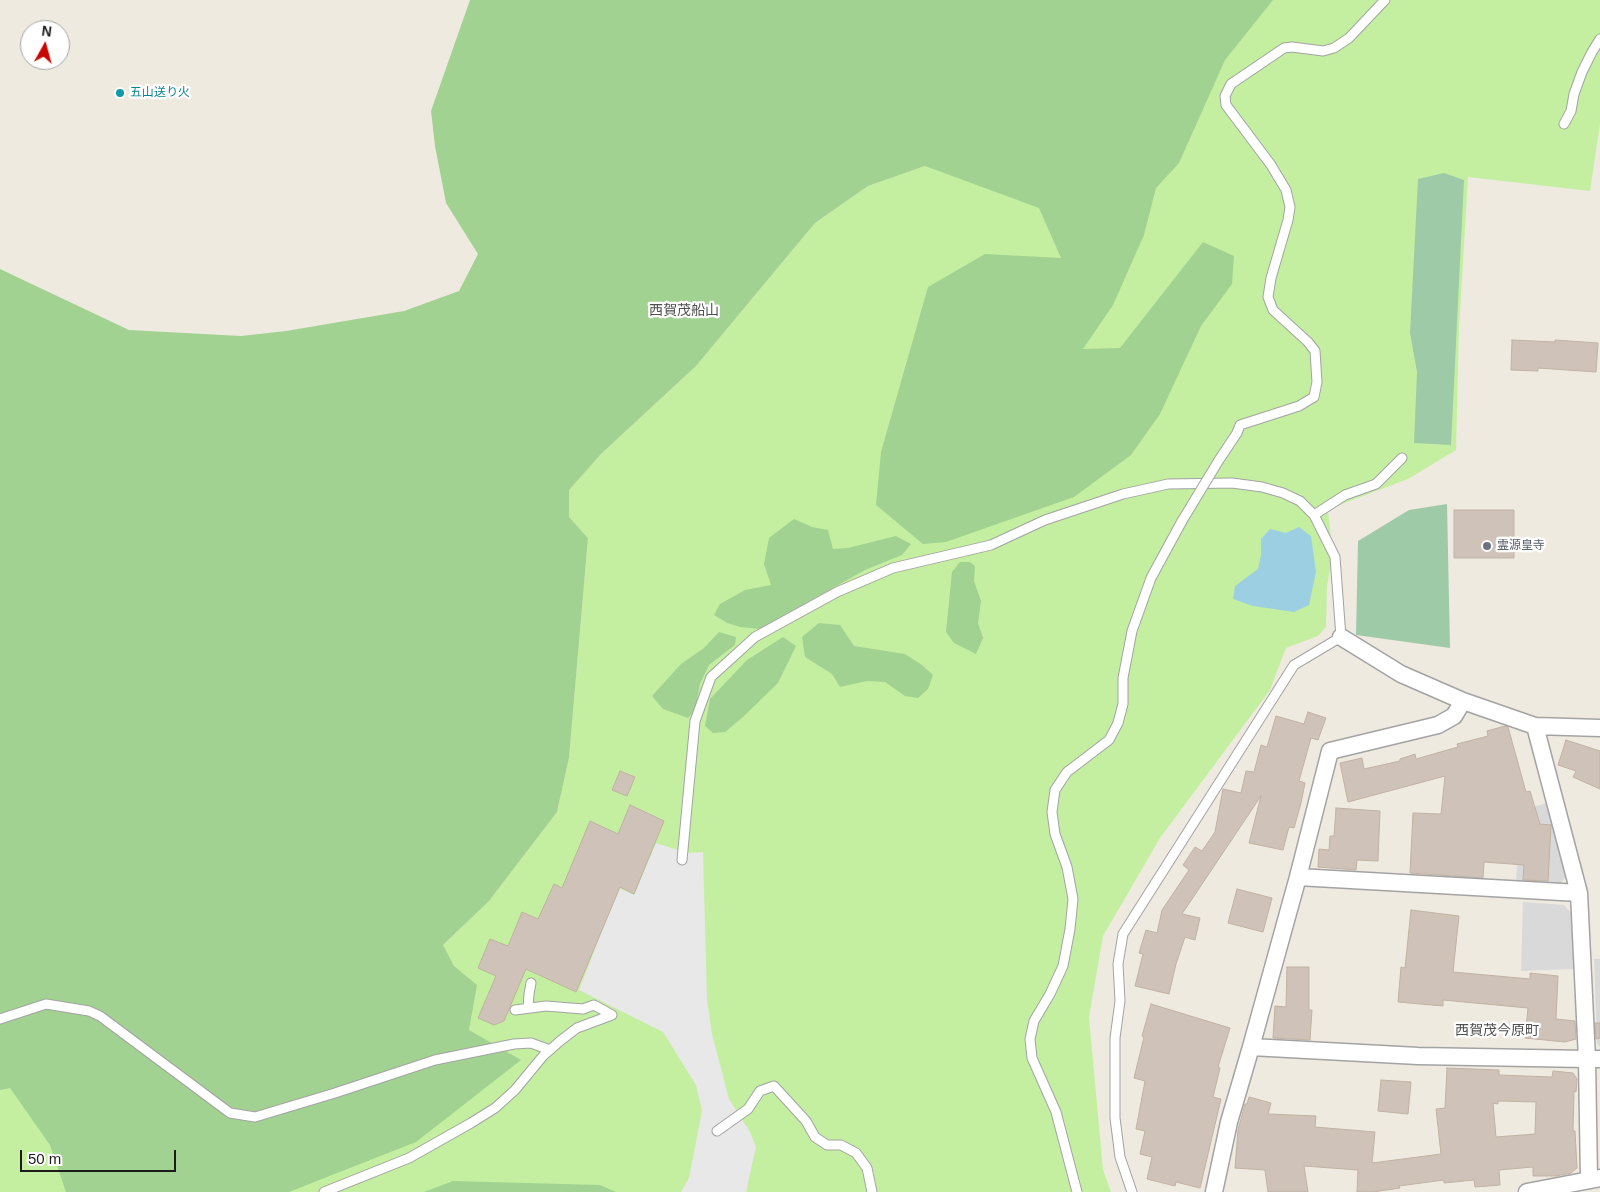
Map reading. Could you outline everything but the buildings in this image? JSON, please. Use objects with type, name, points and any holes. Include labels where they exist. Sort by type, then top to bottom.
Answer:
[{"type":"street","points":[[1341,637],[1401,674],[1462,701],[1535,726],[1600,728]]},
{"type":"street","points":[[1214,1192],[1229,1122],[1298,877],[1330,751],[1438,725],[1454,716],[1462,701]]},
{"type":"street","points":[[1527,1192],[1594,1179],[1594,1059],[1579,893],[1535,726]]},
{"type":"street","points":[[1298,877],[1579,893]]},
{"type":"street","points":[[1251,1047],[1418,1056],[1594,1059]]},
{"type":"lane","points":[[1077,1192],[1056,1112],[1032,1058],[1030,1038],[1034,1021],[1050,994],[1063,966],[1070,929],[1073,899],[1067,868],[1055,834],[1052,812],[1055,790],[1066,772],[1109,740],[1118,723],[1123,704],[1123,678],[1132,631],[1151,578],[1182,521],[1237,433],[1240,425],[1299,406],[1314,397],[1317,382],[1315,351],[1308,342],[1272,310],[1268,297],[1270,278],[1288,220],[1290,207],[1286,190],[1271,165],[1226,105],[1226,96],[1231,84],[1284,48],[1292,46],[1323,51],[1334,48],[1349,38],[1385,0]]},
{"type":"lane","points":[[1564,124],[1571,111],[1574,94],[1582,72],[1600,39]]},
{"type":"lane","points":[[1314,515],[1345,495],[1376,484],[1402,458]]},
{"type":"lane","points":[[682,860],[695,721],[711,677],[750,640],[837,592],[892,568],[991,545],[1054,518],[1123,494],[1168,484],[1232,483],[1262,487],[1283,493],[1300,501],[1314,515],[1335,557],[1341,637],[1294,665],[1123,934],[1118,964],[1120,1001],[1115,1038],[1115,1118],[1120,1157],[1132,1192]]},
{"type":"lane","points":[[528,1008],[531,983]]},
{"type":"lane","points":[[0,1019],[46,1004],[89,1011],[100,1016],[230,1114],[255,1117],[435,1060],[514,1044],[531,1043],[550,1050]]},
{"type":"lane","points":[[324,1192],[409,1158],[471,1123],[495,1108],[515,1090],[560,1041],[577,1028],[612,1015],[594,1005],[583,1009],[546,1006],[515,1010]]},
{"type":"lane","points":[[717,1131],[748,1108],[760,1091],[774,1086],[806,1120],[815,1137],[828,1145],[841,1145],[856,1153],[867,1168],[872,1192]]},
{"type":"shaded area","points":[[1546,803],[1566,876],[1559,886],[1516,883],[1520,811]]},
{"type":"shaded area","points":[[656,843],[687,853],[703,852],[707,1000],[712,1034],[729,1099],[750,1132],[756,1147],[746,1192],[681,1192],[689,1178],[702,1111],[696,1085],[663,1032],[579,990],[619,888],[634,895]]},
{"type":"shaded area","points":[[1523,902],[1564,905],[1571,913],[1574,969],[1521,971]]},
{"type":"shaded area","points":[[1594,959],[1600,959],[1600,1047],[1597,1043]]},
{"type":"green space","points":[[470,0],[1273,0],[1225,60],[1179,163],[1156,188],[1144,235],[1113,305],[1083,349],[1120,348],[1203,242],[1234,256],[1232,284],[1201,326],[1160,414],[1131,455],[1074,497],[946,542],[923,544],[876,505],[881,452],[928,287],[985,254],[1061,258],[1039,208],[925,166],[868,186],[815,223],[696,366],[601,454],[569,490],[569,517],[588,538],[569,758],[557,812],[489,901],[443,945],[454,966],[477,985],[469,1030],[521,1060],[416,1142],[289,1192],[66,1192],[50,1145],[10,1088],[0,1090],[0,269],[129,330],[241,336],[286,331],[404,311],[459,291],[478,254],[446,203],[435,146],[431,111]]},
{"type":"green space","points":[[1261,0],[1600,0],[1600,124],[1590,191],[1468,177],[1459,330],[1456,450],[1408,479],[1342,504],[1328,512],[1333,554],[1327,586],[1326,627],[1318,636],[1286,648],[1270,690],[1160,838],[1103,936],[1089,1017],[1103,1170],[1111,1192],[0,1192],[0,880],[443,945],[489,901],[557,812],[569,758],[588,538],[569,517],[568,490],[601,454],[696,366],[815,223],[868,186],[925,166]]},
{"type":"green space","points":[[1444,173],[1464,180],[1451,445],[1414,443],[1417,372],[1410,333],[1418,179]]},
{"type":"green space","points":[[1447,504],[1450,648],[1356,635],[1358,541],[1409,510]]},
{"type":"green space","points":[[794,519],[812,527],[828,530],[833,549],[848,548],[896,536],[911,544],[902,555],[865,570],[760,629],[740,627],[727,623],[714,615],[720,604],[745,590],[771,585],[764,564],[769,538]]},
{"type":"green space","points":[[960,562],[970,562],[975,566],[974,581],[981,601],[978,623],[983,638],[976,654],[954,643],[946,632],[952,572]]},
{"type":"green space","points":[[819,623],[840,625],[854,646],[905,654],[933,675],[928,689],[918,698],[905,696],[885,682],[867,681],[840,687],[832,674],[805,657],[802,637]]},
{"type":"green space","points":[[719,632],[736,637],[735,645],[709,665],[700,684],[695,710],[688,718],[663,709],[652,696],[681,664],[704,648]]},
{"type":"green space","points":[[783,637],[796,646],[778,683],[725,732],[713,733],[705,726],[710,699],[747,660]]},
{"type":"green space","points":[[453,1181],[600,1185],[616,1192],[424,1192]]},
{"type":"water","points":[[1299,527],[1311,536],[1316,572],[1309,605],[1294,612],[1253,606],[1233,599],[1235,586],[1258,569],[1261,555],[1261,539],[1270,529],[1286,533]]},
{"type":"place","name":"五山送り火","points":[[120,93]]},
{"type":"place","name":"霊源皇寺","points":[[1487,546]]},
{"type":"district","name":"西賀茂船山","points":[[684,311]]},
{"type":"district","name":"西賀茂今原町","points":[[1497,1031]]}]
